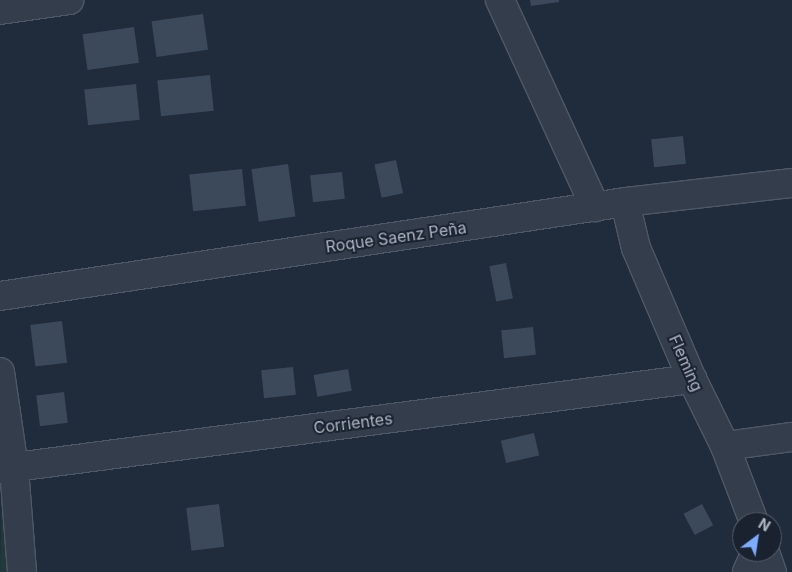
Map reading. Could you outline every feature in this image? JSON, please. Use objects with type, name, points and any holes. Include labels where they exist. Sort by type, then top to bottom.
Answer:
[{"type":"street","points":[[0,10],[69,0]]},
{"type":"street","points":[[500,0],[595,207]]},
{"type":"street","name":"Roque Saenz Peña","points":[[0,296],[625,202],[792,183]]},
{"type":"street","name":"Fleming","points":[[625,202],[636,248],[692,379],[725,446],[750,512]]},
{"type":"street","points":[[0,372],[7,468],[22,572]]},
{"type":"street","name":"Corrientes","points":[[7,468],[692,379]]},
{"type":"street","points":[[725,446],[792,437]]},
{"type":"green space","points":[[2,483],[10,572],[0,572]]},
{"type":"building","points":[[530,0],[559,0],[559,2],[531,6]]},
{"type":"building","points":[[203,14],[208,50],[157,57],[152,21]]},
{"type":"building","points":[[134,27],[139,63],[88,70],[83,34]]},
{"type":"building","points":[[210,75],[214,111],[161,116],[157,81]]},
{"type":"building","points":[[136,84],[140,120],[88,125],[84,89]]},
{"type":"building","points":[[683,136],[686,164],[654,167],[651,139]]},
{"type":"building","points":[[396,160],[403,193],[382,198],[374,165]]},
{"type":"building","points":[[288,164],[295,216],[259,222],[251,169]]},
{"type":"building","points":[[242,169],[246,206],[193,211],[189,175]]},
{"type":"building","points":[[342,172],[345,199],[313,202],[310,175]]},
{"type":"building","points":[[506,263],[513,298],[496,302],[489,266]]},
{"type":"building","points":[[62,321],[67,363],[35,367],[30,325]]},
{"type":"building","points":[[533,327],[536,355],[504,358],[501,330]]},
{"type":"building","points":[[293,367],[296,395],[264,398],[261,370]]},
{"type":"building","points":[[348,369],[352,391],[317,397],[314,375]]},
{"type":"building","points":[[64,392],[68,423],[40,426],[36,395]]},
{"type":"building","points":[[534,433],[539,455],[506,463],[501,441]]},
{"type":"building","points":[[219,504],[224,547],[191,551],[186,508]]},
{"type":"building","points":[[702,504],[713,525],[695,535],[683,514]]}]
